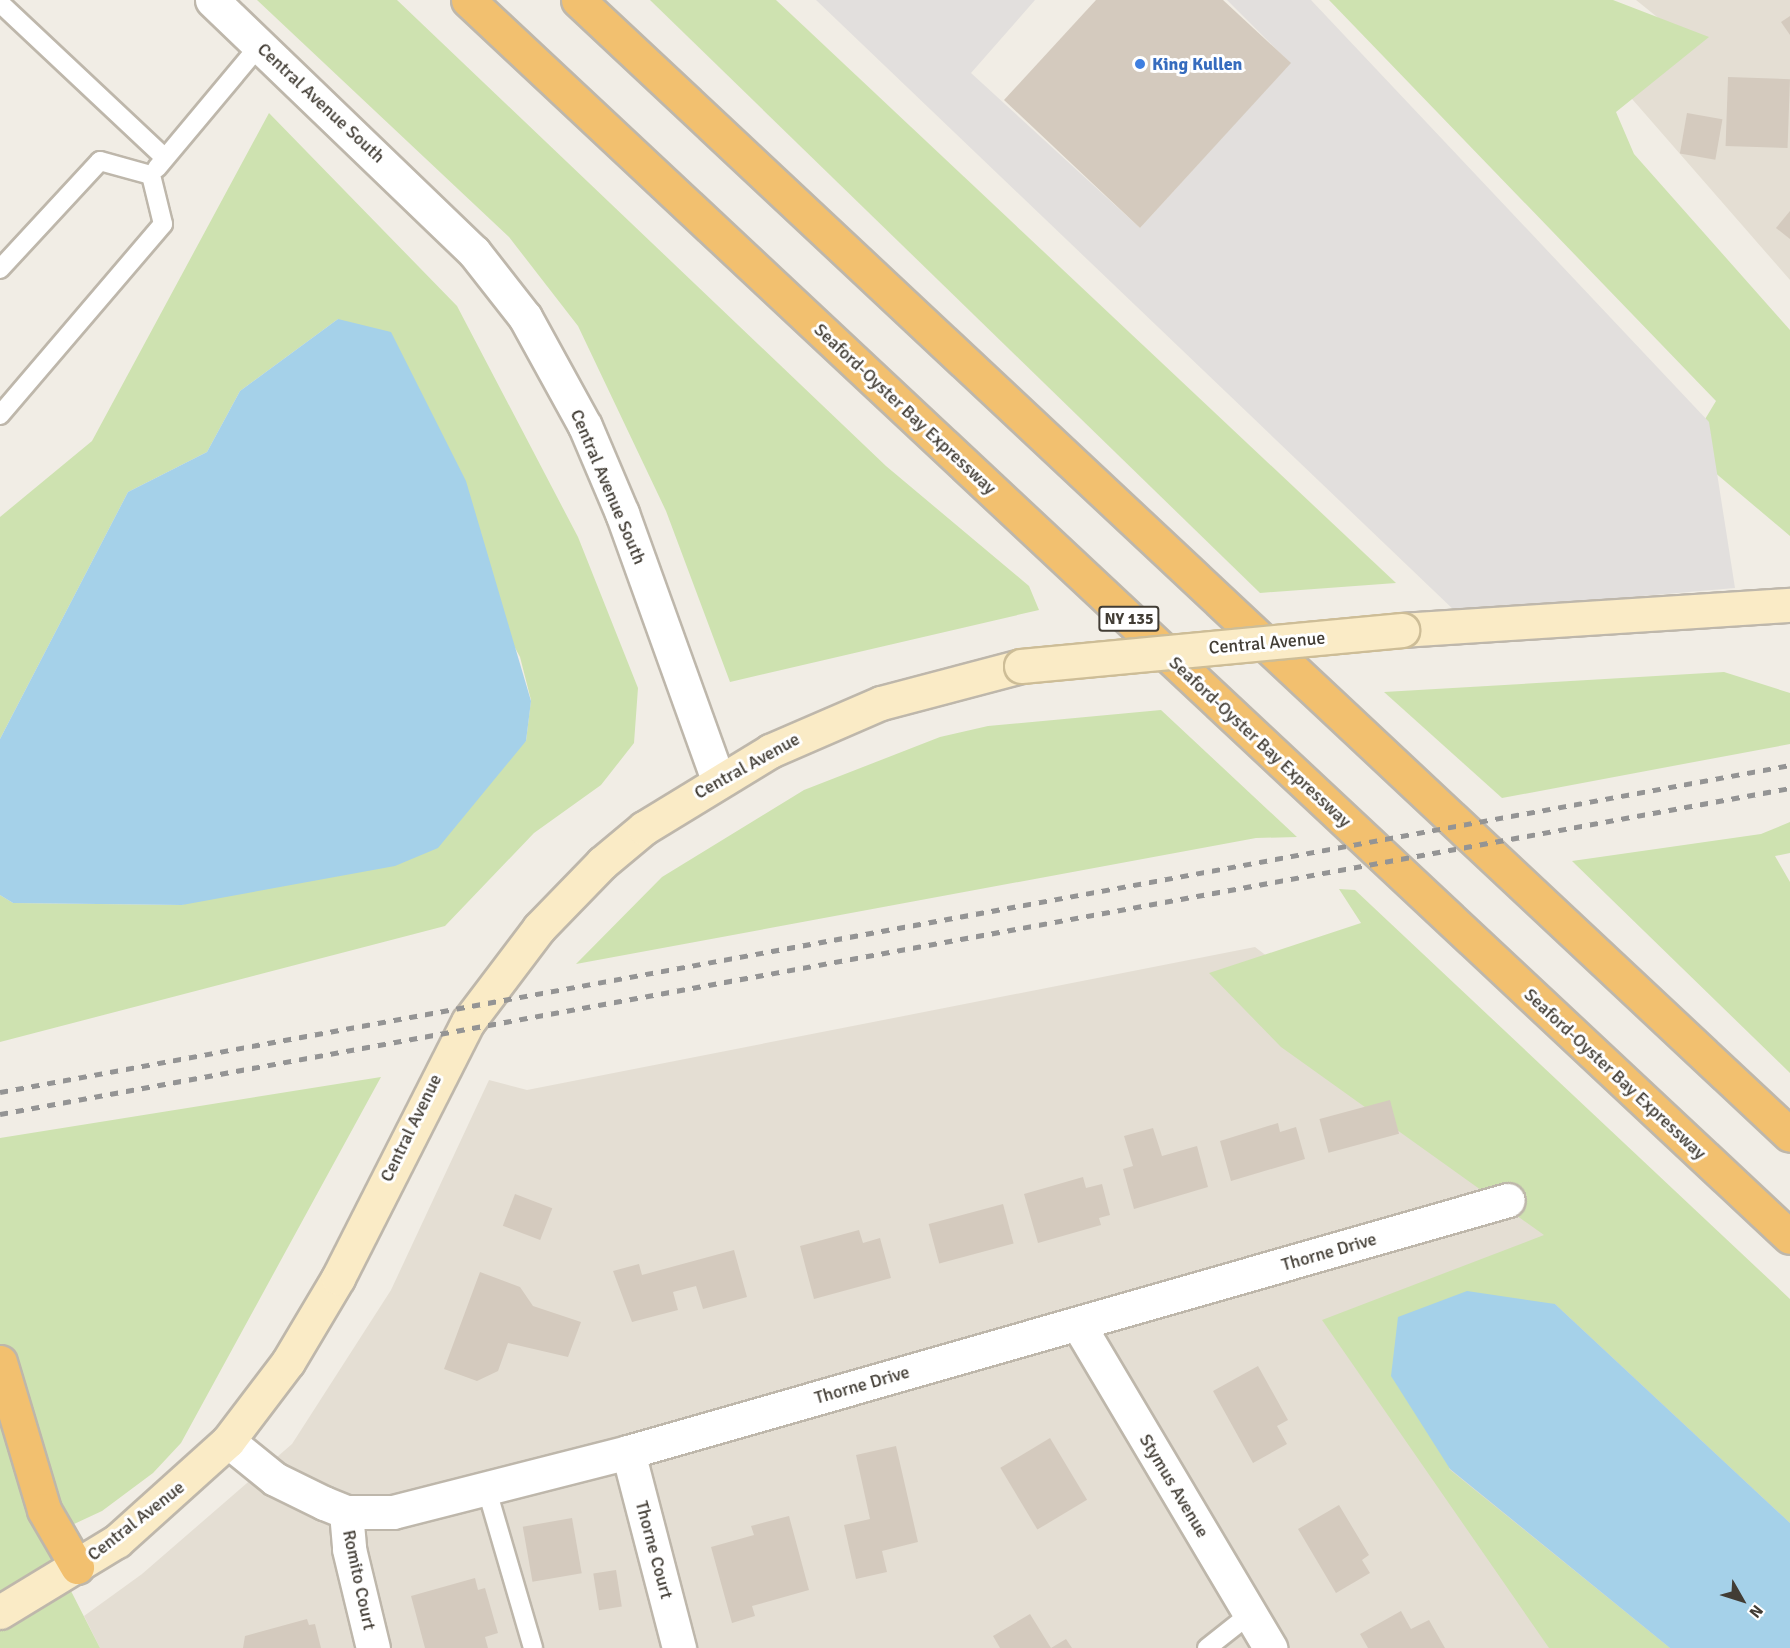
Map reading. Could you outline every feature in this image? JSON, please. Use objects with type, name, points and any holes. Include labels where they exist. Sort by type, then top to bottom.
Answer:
[{"type":"highway","name":"Seaford-Oyster Bay Expressway","points":[[468,0],[1790,1237]]},
{"type":"highway","points":[[578,0],[1790,1134]]},
{"type":"highway","points":[[0,1362],[44,1510],[77,1567]]},
{"type":"main road","name":"Central Avenue","points":[[0,1612],[77,1567],[156,1510],[228,1441],[288,1362],[333,1287],[447,1055],[485,997],[539,928],[602,863],[718,778],[881,704],[1021,666],[1402,630],[1790,605]]},
{"type":"street","name":"Central Avenue South","points":[[212,0],[474,252],[525,317],[585,426],[622,513],[718,778]]},
{"type":"street","name":"Thorne Drive","points":[[228,1441],[275,1479],[346,1512],[393,1512],[628,1452],[1508,1200]]},
{"type":"street","name":"Stymus Avenue","points":[[1078,1324],[1270,1648]]},
{"type":"street","name":"Thorne Court","points":[[628,1452],[680,1648]]},
{"type":"street","name":"Romito Court","points":[[346,1512],[349,1549],[373,1648]]},
{"type":"lane","points":[[0,3],[165,158]]},
{"type":"lane","points":[[151,175],[260,45]]},
{"type":"lane","points":[[0,268],[100,160],[151,175]]},
{"type":"lane","points":[[0,415],[163,224],[151,175]]},
{"type":"lane","points":[[486,1487],[533,1648]]},
{"type":"lane","points":[[1207,1648],[1250,1614]]},
{"type":"shaded area","points":[[816,0],[1035,0],[971,73],[1140,228],[1290,63],[1227,0],[1311,0],[1709,422],[1735,588],[1456,612]]},
{"type":"shaded area","points":[[1636,0],[1790,0],[1790,280],[1619,84],[1687,41]]},
{"type":"shaded area","points":[[1255,947],[1368,1033],[1790,1409],[1790,1648],[100,1648],[84,1616],[142,1574],[292,1444],[391,1290],[489,1080],[527,1090]]},
{"type":"green space","points":[[257,0],[397,0],[886,466],[1029,586],[1039,610],[730,682],[666,511],[578,326],[509,237]]},
{"type":"green space","points":[[650,0],[776,0],[1396,583],[1260,593]]},
{"type":"green space","points":[[1329,0],[1613,0],[1709,37],[1616,112],[1634,154],[1790,330],[1790,536],[1687,449],[1716,401]]},
{"type":"green space","points":[[269,113],[457,306],[578,537],[638,688],[634,743],[601,785],[534,833],[445,926],[0,1042],[0,895],[13,903],[182,905],[526,741],[531,700],[520,657],[338,319],[240,391],[207,452],[128,492],[0,739],[0,517],[92,441]]},
{"type":"green space","points":[[1724,672],[1790,693],[1790,744],[1502,798],[1384,692]]},
{"type":"green space","points":[[1161,710],[1297,837],[1256,838],[576,964],[662,877],[804,790],[940,737],[988,726]]},
{"type":"green space","points":[[1790,822],[1790,853],[1775,856],[1790,882],[1790,1073],[1572,861],[1761,834]]},
{"type":"green space","points":[[1339,889],[1355,890],[1790,1299],[1790,1523],[1555,1304],[1449,1469],[1670,1648],[1549,1648],[1322,1320],[1544,1235],[1281,1047],[1209,973],[1361,923]]},
{"type":"green space","points":[[381,1077],[181,1443],[153,1473],[102,1511],[44,1538],[100,1648],[0,1648],[0,1138]]},
{"type":"water","points":[[338,319],[391,332],[466,481],[531,701],[526,741],[438,848],[395,866],[182,905],[13,903],[0,895],[0,739],[128,492],[207,452],[240,391]]},
{"type":"water","points":[[1467,1291],[1555,1304],[1790,1523],[1790,1648],[1670,1648],[1450,1469],[1391,1376],[1398,1317]]},
{"type":"building","points":[[1096,0],[1223,0],[1291,63],[1140,228],[1004,100]]},
{"type":"building","points":[[1790,16],[1790,35],[1781,22]]},
{"type":"building","points":[[1728,77],[1790,79],[1788,148],[1726,146]]},
{"type":"building","points":[[1687,113],[1722,119],[1715,160],[1680,153]]},
{"type":"building","points":[[1790,211],[1790,239],[1776,228]]},
{"type":"building","points":[[1390,1100],[1399,1134],[1329,1153],[1319,1119]]},
{"type":"building","points":[[1278,1123],[1280,1132],[1296,1127],[1305,1159],[1231,1181],[1220,1141]]},
{"type":"building","points":[[1153,1128],[1162,1156],[1197,1146],[1208,1187],[1134,1209],[1123,1169],[1133,1166],[1124,1136]]},
{"type":"building","points":[[1083,1177],[1086,1188],[1102,1184],[1110,1215],[1099,1218],[1101,1225],[1038,1243],[1024,1194]]},
{"type":"building","points":[[515,1194],[552,1208],[540,1240],[503,1226]]},
{"type":"building","points":[[1003,1204],[1014,1244],[939,1264],[929,1224]]},
{"type":"building","points":[[859,1230],[863,1243],[880,1238],[891,1278],[814,1299],[800,1246]]},
{"type":"building","points":[[734,1250],[747,1297],[703,1309],[696,1286],[673,1292],[678,1310],[632,1322],[613,1271],[639,1264],[642,1275]]},
{"type":"building","points":[[480,1272],[520,1287],[533,1306],[581,1322],[568,1357],[508,1343],[498,1371],[477,1381],[444,1369]]},
{"type":"building","points":[[1258,1366],[1288,1420],[1277,1426],[1287,1444],[1253,1463],[1213,1391]]},
{"type":"building","points":[[1050,1438],[1087,1500],[1037,1530],[1000,1468]]},
{"type":"building","points":[[896,1446],[918,1542],[882,1551],[887,1572],[856,1579],[844,1525],[870,1519],[856,1455]]},
{"type":"building","points":[[1339,1505],[1369,1555],[1362,1560],[1370,1573],[1336,1593],[1298,1529]]},
{"type":"building","points":[[789,1516],[809,1590],[752,1606],[755,1616],[732,1623],[711,1547],[754,1535],[751,1526]]},
{"type":"building","points":[[572,1518],[582,1573],[532,1582],[523,1527]]},
{"type":"building","points":[[616,1570],[622,1607],[599,1610],[593,1574]]},
{"type":"building","points":[[475,1578],[478,1590],[485,1588],[498,1633],[485,1637],[488,1648],[425,1648],[411,1596]]},
{"type":"building","points":[[1401,1611],[1411,1629],[1429,1620],[1445,1648],[1368,1648],[1360,1634]]},
{"type":"building","points":[[1030,1614],[1051,1648],[1000,1648],[993,1636]]},
{"type":"building","points":[[307,1619],[309,1625],[315,1624],[321,1648],[243,1648],[245,1636]]},
{"type":"building","points":[[1066,1639],[1072,1648],[1051,1648]]},
{"type":"railway","points":[[0,1092],[1790,765]]},
{"type":"railway","points":[[0,1114],[1790,788]]},
{"type":"place","name":"King Kullen","points":[[1140,64]]}]
